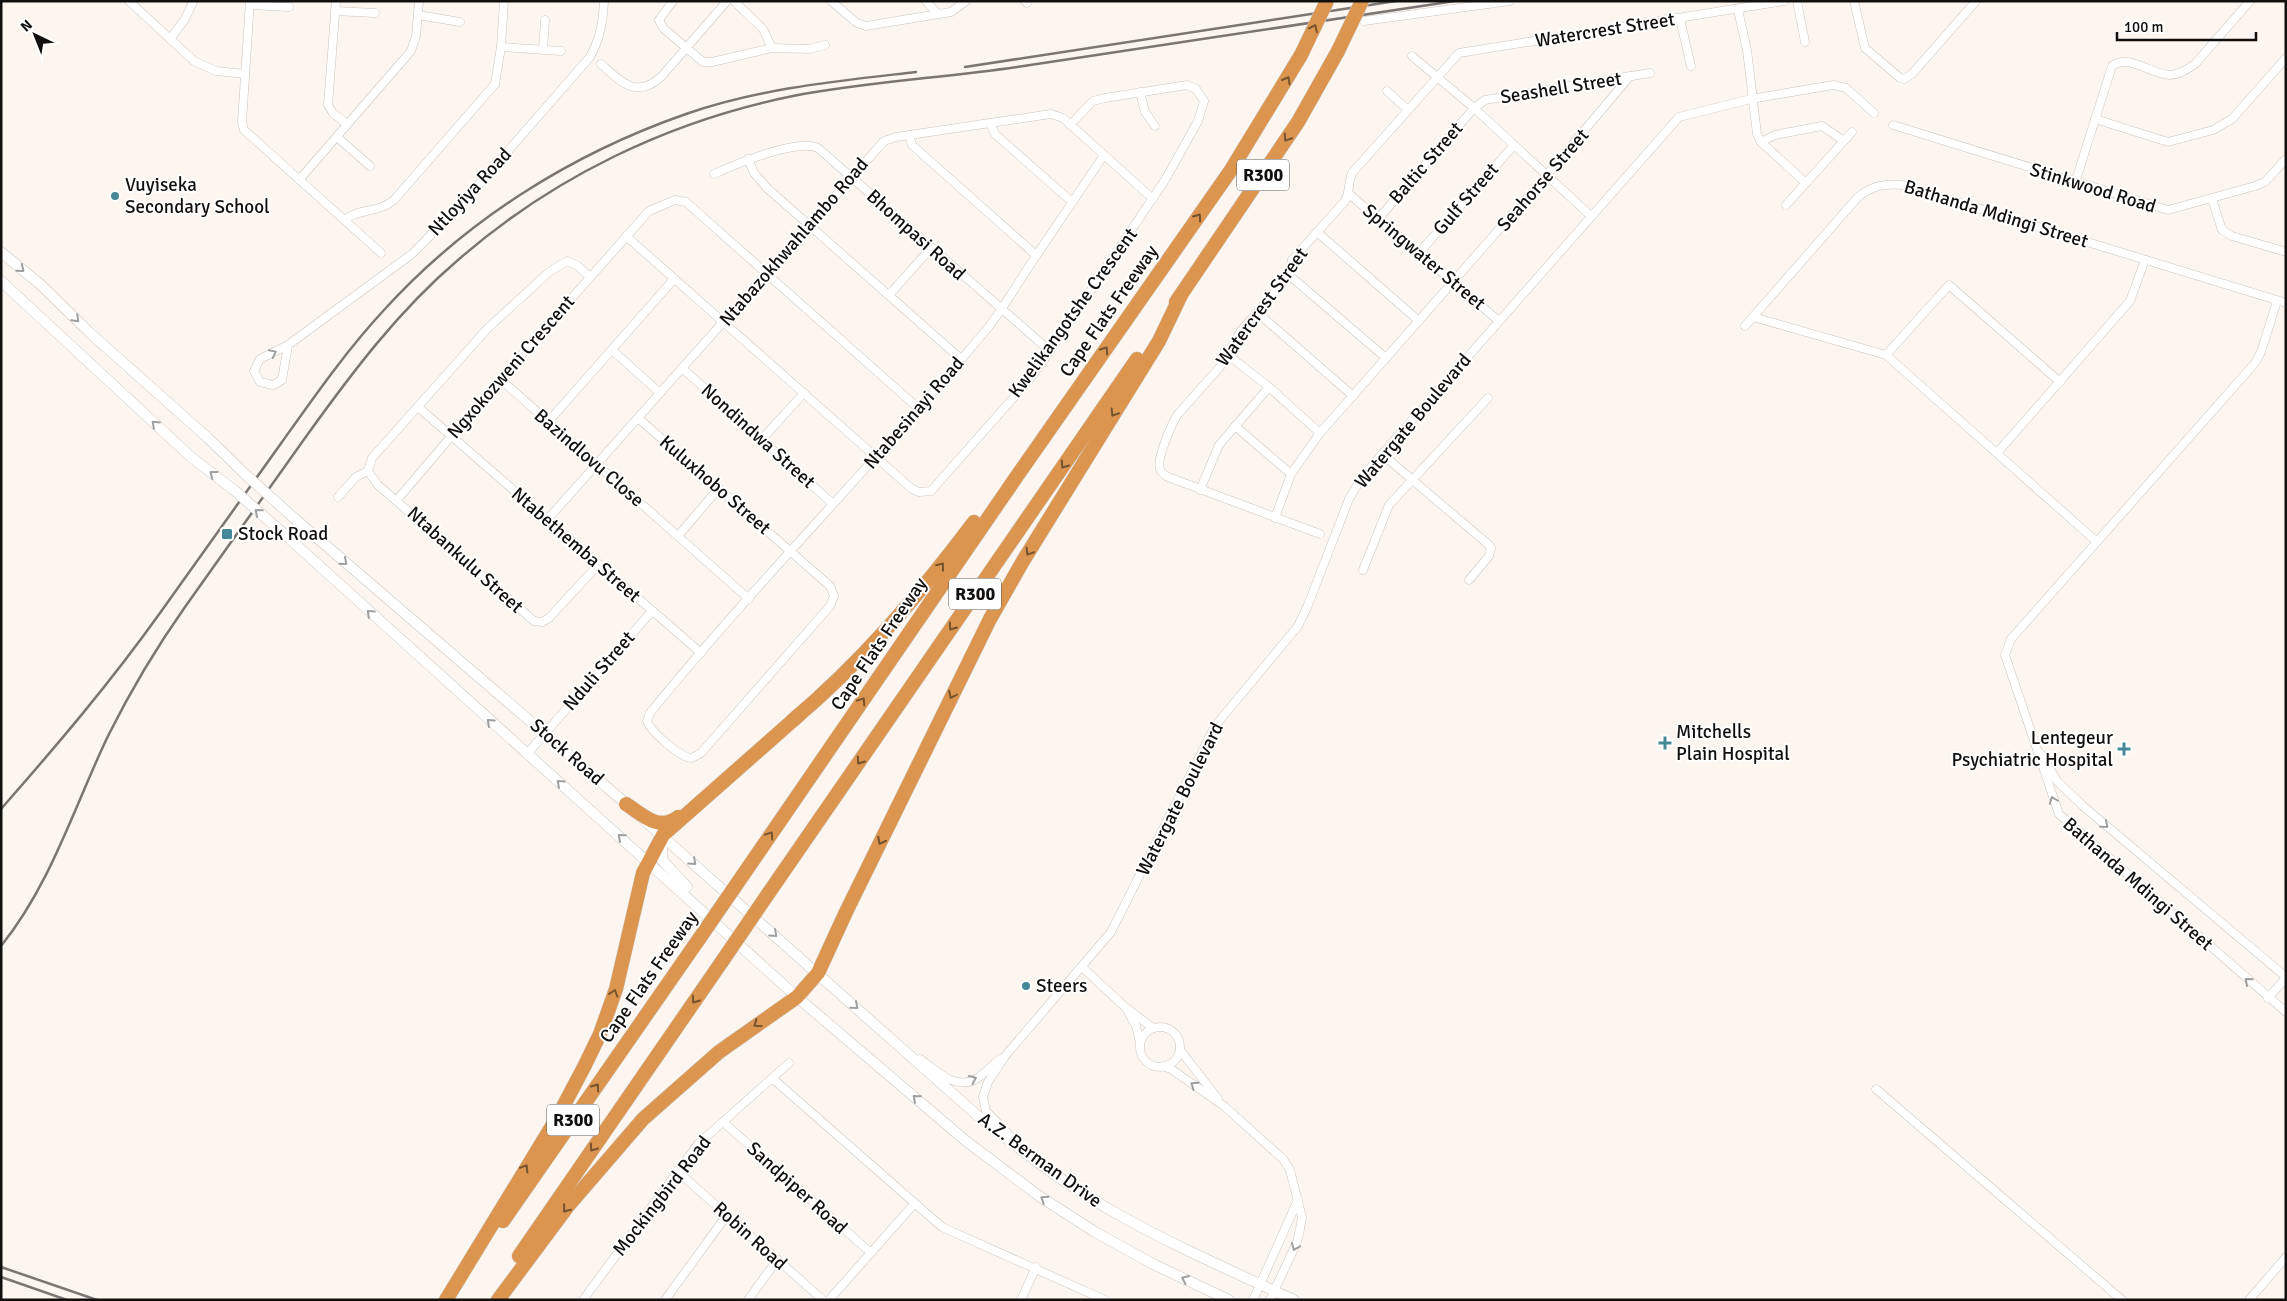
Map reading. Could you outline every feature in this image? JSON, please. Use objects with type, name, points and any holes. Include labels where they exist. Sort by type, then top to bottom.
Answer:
[{"type":"highway","name":"Cape Flats Freeway","points":[[447,1300],[1231,170],[1301,55],[1327,1]]},
{"type":"highway","name":"R300","points":[[488,1300],[1282,146],[1338,51],[1362,1]]},
{"type":"highway","points":[[498,1300],[592,1177],[643,1119],[718,1052],[797,997],[818,973],[990,619],[1023,561],[1159,341],[1181,295]]},
{"type":"highway","points":[[447,1300],[557,1118],[600,1034],[616,989],[648,861],[663,835],[799,715],[880,639],[936,572],[994,496],[1017,476]]},
{"type":"highway","points":[[626,804],[657,824],[673,820],[799,715]]},
{"type":"main road","name":"Stock Road","points":[[1,252],[41,285],[90,333],[294,518],[420,628],[546,733],[818,973]]},
{"type":"main road","name":"Stock Road","points":[[1,281],[191,458],[234,490],[283,533],[797,997]]},
{"type":"main road","points":[[663,835],[662,860],[675,876],[727,924],[757,960]]},
{"type":"main road","name":"A.Z. Berman Drive","points":[[818,973],[978,1116],[1029,1156],[1112,1211],[1261,1284],[1272,1295],[1294,1300]]},
{"type":"main road","name":"A.Z. Berman Drive","points":[[797,997],[966,1141],[1039,1196],[1095,1232],[1153,1264],[1229,1300]]},
{"type":"street","points":[[129,1],[194,61],[206,68],[244,74]]},
{"type":"street","points":[[336,1],[328,105],[333,113],[347,124]]},
{"type":"street","points":[[299,180],[411,51],[416,36],[419,1]]},
{"type":"street","points":[[344,220],[358,211],[381,209],[394,200],[495,84],[501,47],[504,1]]},
{"type":"street","name":"Ntloyiya Road","points":[[288,345],[282,380],[273,385],[260,382],[254,372],[257,363],[288,345],[397,267],[466,199],[590,58],[597,45],[602,26],[604,1]]},
{"type":"street","points":[[673,1],[660,20],[664,28],[700,61],[708,63],[784,46],[809,49],[825,45]]},
{"type":"street","points":[[601,64],[622,83],[631,87],[641,87],[655,82],[687,49],[727,1]]},
{"type":"street","points":[[734,1],[763,29],[772,48]]},
{"type":"street","points":[[831,1],[857,23],[866,26],[955,11],[966,1]]},
{"type":"street","points":[[926,1],[938,14]]},
{"type":"street","points":[[1364,21],[1510,1]]},
{"type":"street","name":"Watercrest Street","points":[[1320,534],[1200,490],[1164,474],[1159,467],[1172,423],[1228,355],[1233,342],[1289,276],[1292,260],[1349,194],[1349,180],[1352,173],[1455,56],[1464,52],[1738,10],[1784,1]]},
{"type":"street","points":[[1797,1],[1805,42]]},
{"type":"street","points":[[1854,1],[1865,48],[1900,78],[1904,79],[1912,74],[1976,1]]},
{"type":"street","points":[[2075,183],[2110,70],[2115,64],[2125,62],[2170,75],[2187,70],[2196,64],[2250,1]]},
{"type":"street","points":[[170,39],[185,19],[193,2]]},
{"type":"street","points":[[289,7],[250,3],[244,74],[242,122],[244,130],[380,253]]},
{"type":"street","points":[[1738,10],[1746,50],[1754,121],[1761,142],[1806,183]]},
{"type":"street","points":[[335,11],[375,13]]},
{"type":"street","points":[[418,15],[460,22]]},
{"type":"street","points":[[1680,19],[1691,66]]},
{"type":"street","points":[[543,49],[545,20]]},
{"type":"street","points":[[501,47],[561,51]]},
{"type":"street","points":[[1412,56],[1474,108],[1591,216]]},
{"type":"street","points":[[2095,119],[2168,142],[2213,130],[2232,119],[2286,58]]},
{"type":"street","name":"Seashell Street","points":[[1474,108],[1490,99],[1650,73]]},
{"type":"street","name":"Seahorse Street","points":[[1453,281],[1546,176],[1630,76]]},
{"type":"street","name":"Kwelikangotshe Crescent","points":[[876,457],[912,489],[919,492],[931,491],[1029,380],[1050,351],[1153,199],[1198,122],[1204,101],[1196,89],[1188,85],[1140,92]]},
{"type":"street","name":"Watergate Boulevard","points":[[1029,1156],[991,1117],[984,1104],[984,1089],[1005,1056],[1111,932],[1215,726],[1298,626],[1355,488],[1382,454],[1680,117],[1751,99],[1840,85],[1874,113]]},
{"type":"street","points":[[1387,91],[1407,110]]},
{"type":"street","points":[[1070,125],[1093,102],[1140,92],[1145,112],[1155,126]]},
{"type":"street","name":"Baltic Street","points":[[1379,218],[1474,108]]},
{"type":"street","name":"Ntabazokhwahlambo Road","points":[[547,520],[884,141],[909,135],[1048,114],[1059,116],[1104,155]]},
{"type":"street","points":[[990,123],[995,134],[1072,202]]},
{"type":"street","name":"Stinkwood Road","points":[[1893,125],[2075,183],[2168,210],[2212,199],[2265,182],[2286,159]]},
{"type":"street","points":[[1761,142],[1775,135],[1822,126],[1828,128],[1844,141]]},
{"type":"street","points":[[1786,205],[1852,132]]},
{"type":"street","points":[[909,135],[912,145],[1036,255]]},
{"type":"street","points":[[336,137],[370,166]]},
{"type":"street","name":"Bhompasi Road","points":[[714,174],[748,159],[798,146],[812,145],[1050,351]]},
{"type":"street","name":"Gulf Street","points":[[1419,253],[1514,145]]},
{"type":"street","points":[[1104,155],[1153,199]]},
{"type":"street","name":"Ntabesinayi Road","points":[[701,653],[876,457],[1001,310],[1104,155]]},
{"type":"street","points":[[748,159],[754,173],[763,184],[961,359]]},
{"type":"street","name":"Bathanda Mdingi Street","points":[[1745,326],[1858,197],[1872,188],[1887,184],[1902,185],[2286,303]]},
{"type":"street","name":"Springwater Street","points":[[1349,194],[1499,321]]},
{"type":"street","name":"Ngxokozweni Crescent","points":[[397,500],[500,379],[649,211],[680,199],[686,202],[766,274]]},
{"type":"street","points":[[2212,199],[2222,230],[2232,236],[2286,252]]},
{"type":"street","points":[[1318,232],[1419,321]]},
{"type":"street","points":[[626,236],[876,457]]},
{"type":"street","points":[[889,295],[931,248]]},
{"type":"street","points":[[1997,453],[2130,301],[2145,260]]},
{"type":"street","points":[[338,497],[356,477],[368,471],[372,458],[487,329],[548,272],[567,262],[578,266],[590,277]]},
{"type":"street","points":[[766,274],[918,408]]},
{"type":"street","points":[[1289,276],[1386,358]]},
{"type":"street","points":[[548,422],[674,279]]},
{"type":"street","points":[[1276,518],[1292,474],[1320,433],[1453,281]]},
{"type":"street","points":[[1886,355],[1949,284],[2060,382]]},
{"type":"street","name":"Bathanda Mdingi Street","points":[[2277,300],[2255,362],[2006,647],[2006,659],[2038,750],[2041,767],[2054,804],[2065,822],[2286,1012]]},
{"type":"street","points":[[1258,313],[1353,396]]},
{"type":"street","points":[[1753,317],[1886,355],[2097,542]]},
{"type":"street","points":[[612,350],[660,393]]},
{"type":"street","points":[[1228,355],[1269,387],[1320,433]]},
{"type":"street","name":"Nondindwa Street","points":[[682,368],[833,504]]},
{"type":"street","name":"Bazindlovu Close","points":[[500,379],[749,598]]},
{"type":"street","points":[[1200,490],[1219,445],[1269,387]]},
{"type":"street","points":[[761,440],[804,393]]},
{"type":"street","points":[[1363,570],[1385,512],[1398,495],[1414,481],[1488,398]]},
{"type":"street","name":"Ntabethemba Street","points":[[418,407],[701,653]]},
{"type":"street","name":"Kuluxhobo Street","points":[[638,418],[833,590],[834,601],[701,752],[692,758],[686,758],[650,728],[647,721],[650,712],[701,653]]},
{"type":"street","points":[[1235,426],[1292,474]]},
{"type":"street","points":[[1382,454],[1491,548],[1489,556],[1469,580]]},
{"type":"street","points":[[368,471],[378,485],[397,500]]},
{"type":"street","points":[[678,536],[719,488]]},
{"type":"street","name":"Ntabankulu Street","points":[[397,500],[534,621],[542,622],[550,618],[598,565]]},
{"type":"street","name":"Nduli Street","points":[[527,754],[652,611]]},
{"type":"street","name":"Bathanda Mdingi Street","points":[[2038,750],[2057,781],[2083,806],[2286,978],[2268,998]]},
{"type":"street","points":[[1082,967],[1125,1007],[1153,1028]]},
{"type":"street","points":[[1125,1007],[1136,1026],[1140,1049],[1146,1060],[1157,1066],[1171,1069],[1224,1106],[1283,1159],[1290,1170],[1302,1217],[1297,1242],[1272,1295]]},
{"type":"street","points":[[1140,1042],[1147,1032],[1153,1028],[1172,1030],[1179,1042],[1180,1050],[1224,1106]]},
{"type":"street","name":"Watergate Boulevard","points":[[888,1035],[945,1078],[956,1082],[965,1083],[977,1079],[1005,1056]]},
{"type":"street","points":[[1163,1066],[1174,1061],[1180,1050]]},
{"type":"street","name":"Mockingbird Road","points":[[582,1300],[698,1144],[789,1063]]},
{"type":"street","points":[[772,1078],[942,1227],[1036,1267],[1091,1297],[1105,1300]]},
{"type":"street","points":[[1876,1089],[2122,1300]]},
{"type":"street","name":"Sandpiper Road","points":[[723,1122],[871,1253]]},
{"type":"street","name":"Robin Road","points":[[677,1171],[823,1300]]},
{"type":"street","points":[[1253,1300],[1298,1200]]},
{"type":"street","points":[[829,1300],[914,1204]]},
{"type":"street","points":[[664,1300],[727,1215]]},
{"type":"street","points":[[2250,1300],[2286,1257]]},
{"type":"street","points":[[748,1300],[777,1260]]},
{"type":"street","points":[[1021,1300],[1036,1267]]},
{"type":"railway","points":[[965,67],[1396,1]]},
{"type":"railway","points":[[1,946],[19,922],[48,871],[108,736],[144,670],[185,607],[305,438],[376,344],[415,300],[458,260],[533,203],[573,178],[615,156],[658,137],[702,120],[793,96],[848,87],[1017,67],[1455,1]]},
{"type":"railway","points":[[1,809],[122,664],[343,358],[384,310],[416,277],[450,247],[485,219],[523,193],[562,170],[643,130],[714,105],[771,92],[829,82],[916,72]]},
{"type":"railway","points":[[1,1267],[97,1300]]},
{"type":"railway","points":[[1,1277],[67,1300]]},
{"type":"place","name":"Vuyiseka Secondary School","points":[[115,196]]},
{"type":"place","name":"Stock Road","points":[[227,534]]},
{"type":"place","name":"Mitchells Plain Hospital","points":[[1665,743]]},
{"type":"place","name":"Lentegeur Psychiatric Hospital","points":[[2124,749]]},
{"type":"place","name":"Steers","points":[[1026,986]]}]
